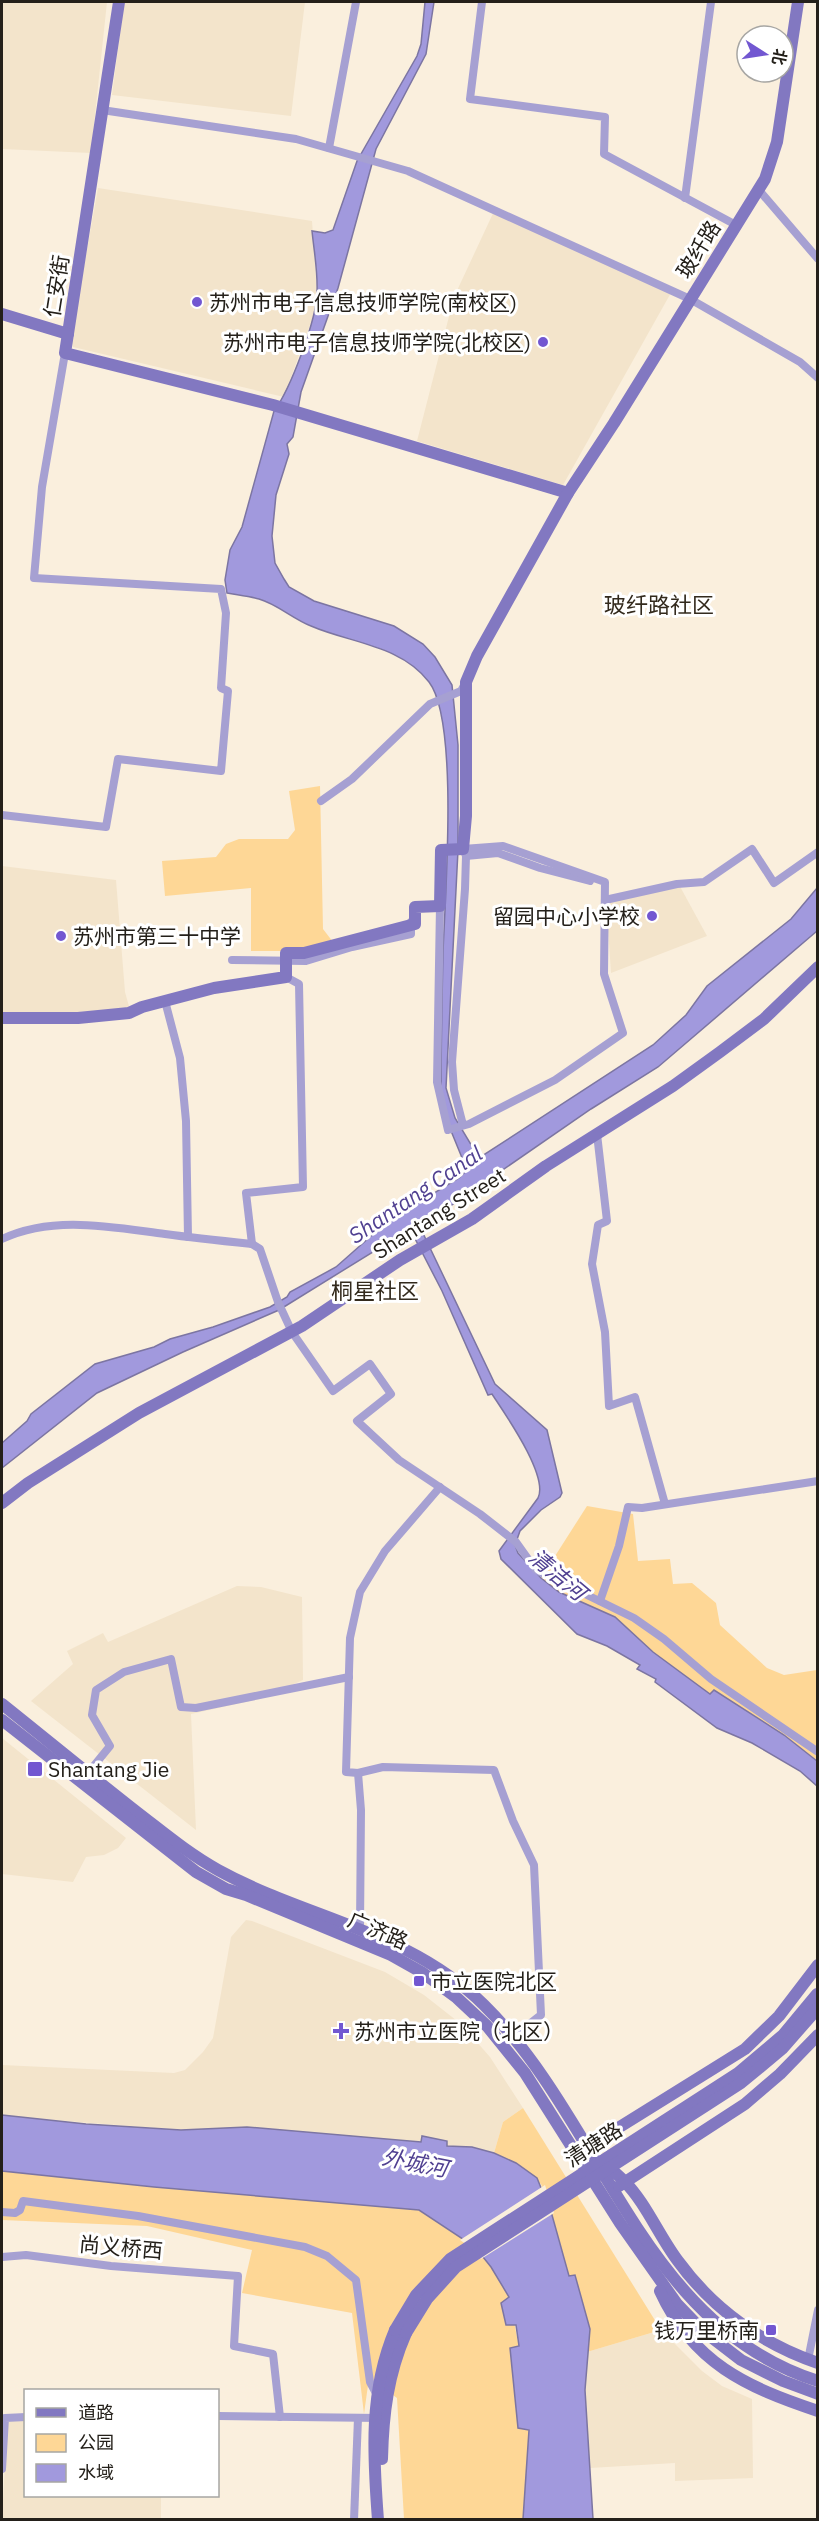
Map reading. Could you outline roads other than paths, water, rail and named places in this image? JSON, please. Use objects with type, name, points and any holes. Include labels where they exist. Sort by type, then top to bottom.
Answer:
[{"type":"main road","name":"仁安街","points":[[65,353],[119,2]]},
{"type":"main road","name":"玻纤路","points":[[464,686],[477,656],[568,493],[765,178],[777,142],[798,2]]},
{"type":"main road","points":[[2,314],[68,334]]},
{"type":"main road","points":[[65,353],[273,405],[568,493]]},
{"type":"main road","points":[[2,1018],[78,1018],[129,1013],[142,1007],[224,986],[286,977],[286,953],[304,953],[415,924],[415,907],[437,908],[441,850],[463,851],[466,816],[464,686]]},
{"type":"main road","name":"Shantang Street","points":[[2,1503],[28,1483],[139,1413],[292,1332],[424,1245],[472,1219],[546,1166],[673,1086],[729,1046],[764,1019],[818,967]]},
{"type":"main road","name":"广济路","points":[[2,1704],[177,1844],[210,1866],[250,1885],[408,1949],[447,1973],[481,2002],[528,2056],[586,2147],[673,2317],[699,2350],[740,2378],[765,2391],[818,2411]]},
{"type":"main road","name":"广济路","points":[[2,1720],[122,1817],[196,1872],[226,1889],[246,1895],[391,1955],[445,1989],[472,2012],[511,2054],[575,2155],[608,2193],[674,2280],[710,2319],[735,2340],[761,2356],[818,2381]]},
{"type":"main road","points":[[575,2155],[745,2049],[779,2016],[818,1965]]},
{"type":"main road","name":"清塘路","points":[[400,2332],[416,2295],[444,2263],[738,2073],[783,2035],[817,1994]]},
{"type":"main road","name":"清塘路","points":[[400,2332],[456,2267],[741,2083],[782,2049],[818,2008]]},
{"type":"main road","points":[[608,2193],[745,2104],[780,2074],[818,2035]]},
{"type":"main road","name":"广济路","points":[[586,2147],[625,2182],[678,2262],[712,2299],[759,2336],[813,2361]]},
{"type":"main road","name":"广济路","points":[[651,2271],[691,2320],[728,2351],[767,2374],[818,2394]]},
{"type":"main road","points":[[386,2520],[377,2395],[383,2362],[400,2332]]},
{"type":"main road","points":[[378,2520],[374,2470],[379,2418],[400,2332]]},
{"type":"street","points":[[330,148],[356,2]]},
{"type":"street","points":[[482,2],[470,99],[605,117],[604,154],[736,225]]},
{"type":"street","points":[[685,198],[711,2]]},
{"type":"street","points":[[102,110],[296,139],[408,171],[690,299],[800,362],[818,378]]},
{"type":"street","points":[[758,189],[818,259]]},
{"type":"street","name":"仁安街","points":[[2,814],[106,827],[118,759],[221,771],[228,691],[221,688],[226,613],[221,589],[34,578],[42,487],[65,353]]},
{"type":"street","points":[[321,801],[352,779],[430,704],[464,686]]},
{"type":"street","points":[[232,960],[306,961],[352,947],[411,934],[411,911],[437,908],[437,1082],[439,1098],[449,1129],[462,1126],[555,1080],[622,1033],[604,974],[605,882],[502,846],[463,851]]},
{"type":"street","points":[[605,900],[677,884],[704,882],[752,849],[774,882],[818,852]]},
{"type":"street","points":[[463,851],[498,853],[573,878],[600,883]]},
{"type":"street","points":[[462,1126],[454,1090],[452,1062],[463,851]]},
{"type":"street","points":[[252,1244],[246,1193],[303,1187],[299,984],[286,977]]},
{"type":"street","points":[[165,1001],[180,1058],[186,1121],[188,1237]]},
{"type":"street","points":[[597,1134],[607,1221],[598,1225],[592,1264],[605,1332],[609,1406],[635,1397],[665,1504]]},
{"type":"street","points":[[2,1239],[24,1231],[59,1224],[103,1226],[252,1244],[260,1249],[278,1302],[292,1332],[333,1391],[370,1364],[391,1394],[357,1421],[399,1460],[480,1514],[516,1542],[537,1570],[634,1618],[664,1639],[711,1679],[818,1752]]},
{"type":"street","points":[[600,1601],[619,1546],[628,1507],[642,1508],[818,1481]]},
{"type":"street","points":[[440,1487],[386,1551],[360,1592],[350,1638],[346,1772],[358,1773],[383,1767],[494,1770],[513,1821],[534,1865],[541,2015],[513,2037]]},
{"type":"street","points":[[88,1773],[110,1746],[92,1715],[96,1690],[124,1672],[171,1659],[181,1707],[196,1708],[349,1677]]},
{"type":"street","points":[[358,1773],[361,1810],[360,1928]]},
{"type":"street","points":[[2,2212],[15,2213],[20,2210],[23,2201],[138,2216],[305,2247],[327,2256],[356,2280],[370,2382],[377,2395]]},
{"type":"street","name":"尚义桥西","points":[[2,2257],[26,2255],[111,2266],[238,2276],[234,2346],[273,2354],[280,2417]]},
{"type":"street","points":[[813,2361],[818,2310]]},
{"type":"street","points":[[219,2416],[379,2418]]},
{"type":"street","points":[[2,2469],[5,2418],[24,2418]]},
{"type":"street","points":[[354,2520],[357,2418]]},
{"type":"water","points":[[425,2],[434,2],[426,54],[376,149],[338,288],[301,392],[293,437],[287,444],[289,454],[276,495],[272,536],[275,563],[289,587],[314,601],[394,626],[423,644],[435,657],[452,685],[458,745],[458,850],[446,1088],[455,1118],[479,1158],[653,1045],[686,1015],[707,986],[791,919],[817,888],[817,931],[658,1067],[591,1109],[420,1227],[495,1384],[547,1430],[562,1493],[520,1531],[515,1545],[518,1553],[541,1578],[559,1592],[615,1617],[653,1652],[710,1694],[714,1690],[784,1735],[817,1761],[817,1786],[800,1771],[752,1743],[717,1728],[655,1682],[656,1679],[637,1669],[640,1665],[607,1646],[577,1634],[501,1559],[499,1551],[538,1498],[540,1488],[537,1475],[515,1430],[492,1394],[488,1395],[442,1291],[410,1229],[279,1310],[97,1393],[2,1468],[2,1443],[27,1421],[31,1414],[95,1364],[154,1347],[170,1339],[270,1307],[287,1297],[290,1292],[336,1267],[388,1221],[459,1178],[467,1170],[447,1121],[441,1093],[448,811],[444,733],[438,703],[429,682],[404,660],[374,647],[311,626],[266,601],[227,593],[225,580],[230,550],[242,527],[274,411],[295,371],[313,319],[317,284],[312,231],[325,233],[333,230],[357,161],[417,56],[421,44]]},
{"type":"water","name":"外城河","points":[[2,2115],[86,2124],[181,2130],[247,2127],[421,2142],[422,2136],[447,2141],[447,2146],[472,2147],[494,2153],[516,2163],[537,2178],[552,2215],[569,2276],[575,2275],[590,2329],[585,2390],[593,2519],[523,2519],[529,2430],[518,2428],[510,2348],[519,2346],[516,2325],[506,2325],[501,2303],[509,2297],[491,2267],[475,2247],[419,2210],[2,2171]]},
{"type":"place","name":"苏州市电子信息技师学院(南校区)","points":[[197,302]]},
{"type":"place","name":"苏州市电子信息技师学院(北校区)","points":[[543,342]]},
{"type":"place","name":"留园中心小学校","points":[[652,916]]},
{"type":"place","name":"苏州市第三十中学","points":[[61,936]]},
{"type":"place","name":"Shantang Jie","points":[[35,1769]]},
{"type":"place","name":"市立医院北区","points":[[419,1981]]},
{"type":"place","name":"苏州市立医院（北区）","points":[[341,2031]]},
{"type":"place","name":"钱万里桥南","points":[[771,2330]]},
{"type":"district","name":"玻纤路社区","points":[[659,604]]},
{"type":"district","name":"桐星社区","points":[[375,1290]]},
{"type":"water label","name":"Shantang Canal","points":[[415,1194]]},
{"type":"water label","name":"清洁河","points":[[558,1574]]}]
